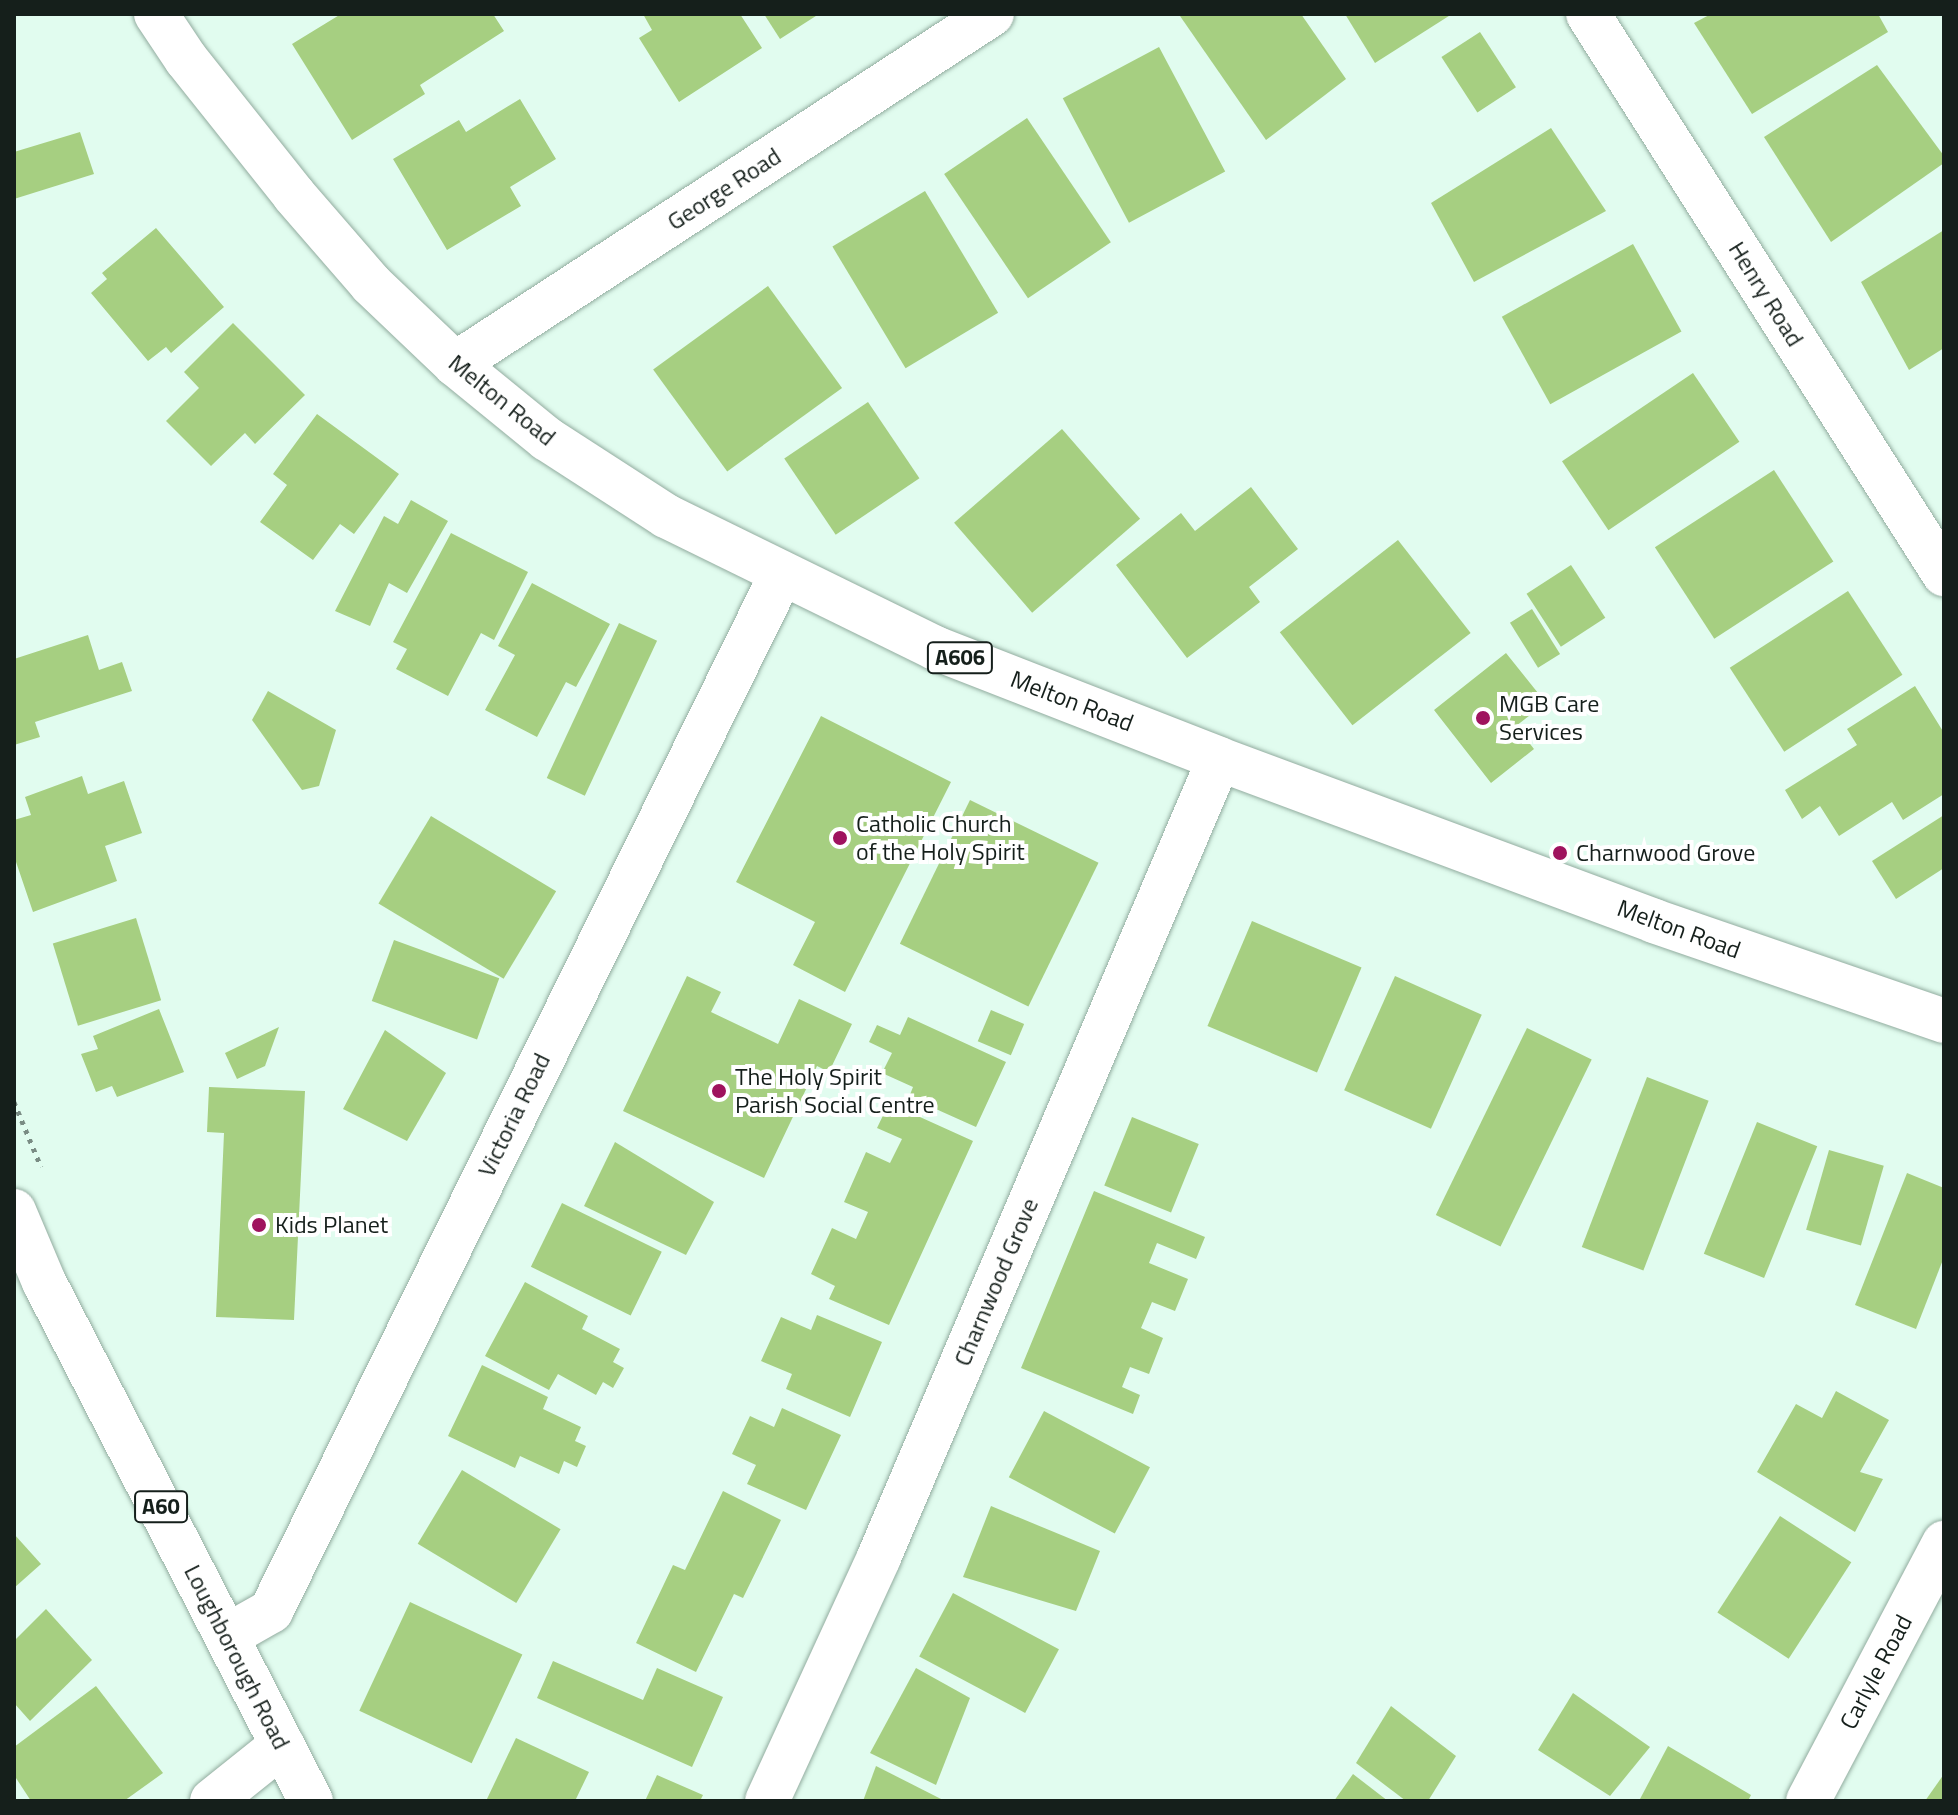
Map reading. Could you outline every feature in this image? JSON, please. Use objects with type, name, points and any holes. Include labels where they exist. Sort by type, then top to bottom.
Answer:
[{"type":"street","name":"Melton Road","points":[[156,14],[186,59],[294,195],[371,284],[455,364],[547,439],[653,507],[781,575],[935,648],[1219,759],[1654,921],[1944,1021]]},
{"type":"street","name":"George Road","points":[[455,364],[992,14]]},
{"type":"street","name":"Henry Road","points":[[1588,14],[1944,574]]},
{"type":"street","name":"Victoria Road","points":[[227,1636],[271,1611],[781,575]]},
{"type":"street","name":"Charnwood Grove","points":[[767,1801],[879,1557],[1219,759]]},
{"type":"street","name":"Loughborough Road","points":[[14,1211],[44,1282],[311,1801]]},
{"type":"street","name":"Carlyle Road","points":[[1808,1801],[1944,1543]]},
{"type":"street","points":[[212,1801],[282,1745]]},
{"type":"building","points":[[341,14],[493,14],[504,31],[420,85],[425,94],[352,140],[292,44]]},
{"type":"building","points":[[643,14],[740,14],[762,48],[679,102],[639,38],[652,30]]},
{"type":"building","points":[[764,14],[819,14],[780,39]]},
{"type":"building","points":[[1301,14],[1346,79],[1266,140],[1180,16]]},
{"type":"building","points":[[1345,14],[1452,14],[1375,63]]},
{"type":"building","points":[[1711,14],[1878,14],[1888,32],[1752,114],[1694,23]]},
{"type":"building","points":[[1480,32],[1516,87],[1477,112],[1441,57]]},
{"type":"building","points":[[1159,47],[1225,171],[1129,223],[1063,98]]},
{"type":"building","points":[[1877,65],[1944,156],[1944,163],[1831,242],[1764,137]]},
{"type":"building","points":[[520,99],[556,159],[510,187],[521,206],[447,250],[393,159],[459,120],[466,132]]},
{"type":"building","points":[[1027,118],[1111,242],[1028,298],[944,174]]},
{"type":"building","points":[[1551,128],[1606,211],[1474,282],[1431,203]]},
{"type":"building","points":[[80,132],[94,174],[14,199],[14,152]]},
{"type":"building","points":[[925,191],[998,313],[906,368],[832,247]]},
{"type":"building","points":[[156,228],[224,307],[171,353],[166,347],[148,361],[91,293],[107,279],[102,273]]},
{"type":"building","points":[[1944,230],[1944,348],[1909,370],[1861,282]]},
{"type":"building","points":[[1633,244],[1681,331],[1550,404],[1502,317]]},
{"type":"building","points":[[768,286],[842,388],[727,471],[653,369]]},
{"type":"building","points":[[233,323],[305,395],[255,444],[245,433],[211,466],[166,421],[199,388],[184,372]]},
{"type":"building","points":[[1693,373],[1739,442],[1608,530],[1562,461]]},
{"type":"building","points":[[868,402],[919,478],[836,535],[784,458]]},
{"type":"building","points":[[317,414],[399,474],[354,534],[340,524],[313,560],[260,522],[287,485],[273,474]]},
{"type":"building","points":[[1062,429],[1140,519],[1032,613],[954,523]]},
{"type":"building","points":[[1774,470],[1833,561],[1714,639],[1655,547]]},
{"type":"building","points":[[1251,487],[1298,549],[1249,587],[1260,602],[1187,658],[1116,565],[1181,513],[1195,531]]},
{"type":"building","points":[[411,500],[448,521],[407,593],[389,583],[370,626],[335,611],[384,516],[398,524]]},
{"type":"building","points":[[451,533],[528,572],[494,640],[481,633],[448,696],[396,669],[407,649],[393,642]]},
{"type":"building","points":[[1398,540],[1471,633],[1352,725],[1280,632]]},
{"type":"building","points":[[1571,565],[1605,618],[1561,647],[1527,594]]},
{"type":"building","points":[[532,583],[610,624],[576,687],[566,682],[537,737],[485,710],[515,655],[498,646]]},
{"type":"building","points":[[1848,591],[1902,675],[1784,752],[1730,668]]},
{"type":"building","points":[[1532,609],[1560,654],[1538,668],[1510,623]]},
{"type":"building","points":[[619,623],[657,641],[585,796],[547,778]]},
{"type":"building","points":[[88,635],[99,670],[122,662],[132,691],[35,722],[40,737],[14,745],[14,659]]},
{"type":"building","name":"MGB Care Services","points":[[1506,653],[1546,703],[1516,726],[1534,749],[1491,783],[1434,710]]},
{"type":"building","points":[[1915,686],[1944,733],[1944,794],[1903,820],[1892,802],[1839,836],[1820,806],[1802,819],[1785,790],[1857,745],[1847,729]]},
{"type":"building","points":[[268,691],[336,730],[319,786],[302,790],[252,720]]},
{"type":"building","name":"Catholic Church of the Holy Spirit","points":[[821,716],[951,782],[845,992],[793,965],[815,922],[736,882]]},
{"type":"building","points":[[82,776],[88,794],[124,781],[142,833],[105,846],[117,881],[33,912],[14,856],[14,820],[31,815],[25,797]]},
{"type":"building","points":[[970,800],[1099,863],[1028,1006],[900,944]]},
{"type":"building","points":[[1944,815],[1944,868],[1896,899],[1872,861]]},
{"type":"building","points":[[431,816],[556,891],[504,979],[378,903]]},
{"type":"building","points":[[136,918],[161,1000],[78,1026],[53,943]]},
{"type":"building","points":[[1252,921],[1362,967],[1317,1072],[1207,1026]]},
{"type":"building","points":[[394,940],[499,978],[477,1039],[372,1001]]},
{"type":"building","name":"The Holy Spirit Parish Social Centre","points":[[687,976],[721,992],[711,1012],[778,1044],[799,999],[852,1024],[829,1072],[817,1066],[764,1178],[623,1111]]},
{"type":"building","points":[[1395,976],[1482,1015],[1431,1129],[1344,1090]]},
{"type":"building","points":[[159,1009],[184,1072],[117,1097],[112,1086],[96,1092],[81,1054],[98,1049],[93,1036]]},
{"type":"building","points":[[991,1010],[1024,1024],[1011,1055],[978,1041]]},
{"type":"building","points":[[908,1017],[1006,1062],[976,1127],[909,1097],[913,1087],[882,1073],[892,1053],[869,1042],[877,1025],[900,1035]]},
{"type":"building","points":[[279,1027],[265,1066],[237,1079],[225,1053]]},
{"type":"building","points":[[1527,1028],[1592,1060],[1501,1247],[1436,1215]]},
{"type":"building","points":[[385,1030],[446,1073],[407,1141],[343,1109]]},
{"type":"building","points":[[1647,1077],[1709,1101],[1643,1271],[1582,1247]]},
{"type":"building","name":"Kids Planet","points":[[209,1087],[305,1091],[294,1320],[216,1317],[224,1133],[207,1132]]},
{"type":"building","points":[[889,1103],[973,1141],[889,1325],[829,1299],[835,1286],[811,1274],[832,1228],[856,1239],[868,1212],[844,1202],[866,1152],[890,1163],[902,1139],[877,1128]]},
{"type":"building","points":[[1132,1117],[1199,1144],[1171,1213],[1104,1186]]},
{"type":"building","points":[[1757,1122],[1817,1146],[1764,1278],[1704,1254]]},
{"type":"building","points":[[615,1142],[714,1202],[686,1255],[584,1206]]},
{"type":"building","points":[[1829,1150],[1884,1166],[1861,1245],[1806,1230]]},
{"type":"building","points":[[1907,1173],[1944,1188],[1944,1257],[1916,1329],[1855,1305]]},
{"type":"building","points":[[1094,1191],[1205,1237],[1196,1259],[1157,1243],[1149,1263],[1188,1279],[1175,1311],[1152,1302],[1141,1328],[1163,1338],[1149,1374],[1130,1367],[1122,1387],[1140,1395],[1133,1414],[1021,1368]]},
{"type":"building","points":[[562,1203],[662,1252],[631,1315],[531,1267]]},
{"type":"building","points":[[525,1282],[588,1316],[582,1329],[620,1349],[613,1362],[624,1368],[613,1388],[603,1382],[596,1395],[558,1374],[549,1390],[485,1356]]},
{"type":"building","points":[[817,1315],[882,1342],[850,1417],[786,1389],[792,1374],[761,1361],[781,1317],[811,1330]]},
{"type":"building","points":[[482,1365],[548,1397],[543,1409],[581,1427],[575,1441],[586,1446],[577,1467],[564,1461],[559,1474],[520,1456],[515,1468],[448,1436]]},
{"type":"building","points":[[1836,1391],[1889,1420],[1860,1472],[1883,1479],[1855,1532],[1757,1472],[1796,1404],[1822,1418]]},
{"type":"building","points":[[782,1408],[841,1435],[806,1510],[747,1484],[756,1465],[732,1454],[750,1416],[774,1427]]},
{"type":"building","points":[[1044,1411],[1150,1467],[1115,1534],[1009,1477]]},
{"type":"building","points":[[462,1470],[561,1529],[516,1603],[418,1544]]},
{"type":"building","points":[[723,1491],[781,1520],[743,1598],[734,1594],[696,1672],[636,1643],[673,1565],[685,1570]]},
{"type":"building","points":[[991,1506],[1100,1551],[1076,1611],[963,1577]]},
{"type":"building","points":[[1780,1516],[1851,1562],[1789,1659],[1717,1612]]},
{"type":"building","points":[[14,1534],[41,1564],[14,1588]]},
{"type":"building","points":[[953,1593],[1059,1649],[1025,1713],[919,1657]]},
{"type":"building","points":[[410,1602],[522,1654],[472,1763],[359,1711]]},
{"type":"building","points":[[46,1609],[92,1660],[30,1721],[14,1703],[14,1641]]},
{"type":"building","points":[[553,1661],[643,1700],[657,1668],[723,1697],[692,1767],[537,1698]]},
{"type":"building","points":[[916,1668],[970,1698],[936,1785],[870,1753]]},
{"type":"building","points":[[96,1686],[163,1773],[124,1801],[31,1801],[14,1775],[14,1747]]},
{"type":"building","points":[[1573,1693],[1650,1747],[1610,1796],[1538,1750]]},
{"type":"building","points":[[1391,1706],[1456,1756],[1428,1801],[1406,1801],[1356,1763]]},
{"type":"building","points":[[516,1738],[589,1772],[575,1801],[486,1801]]},
{"type":"building","points":[[1668,1746],[1751,1795],[1748,1801],[1640,1799]]},
{"type":"building","points":[[876,1766],[945,1801],[863,1801]]},
{"type":"building","points":[[1353,1774],[1388,1801],[1334,1801]]},
{"type":"building","points":[[1944,1774],[1944,1801],[1925,1801]]},
{"type":"building","points":[[657,1775],[703,1795],[700,1801],[645,1801]]},
{"type":"place","name":"MGB Care Services","points":[[1483,718]]},
{"type":"place","name":"Catholic Church of the Holy Spirit","points":[[840,838]]},
{"type":"place","name":"Charnwood Grove","points":[[1560,853]]},
{"type":"place","name":"The Holy Spirit Parish Social Centre","points":[[719,1091]]},
{"type":"place","name":"Kids Planet","points":[[259,1225]]}]
